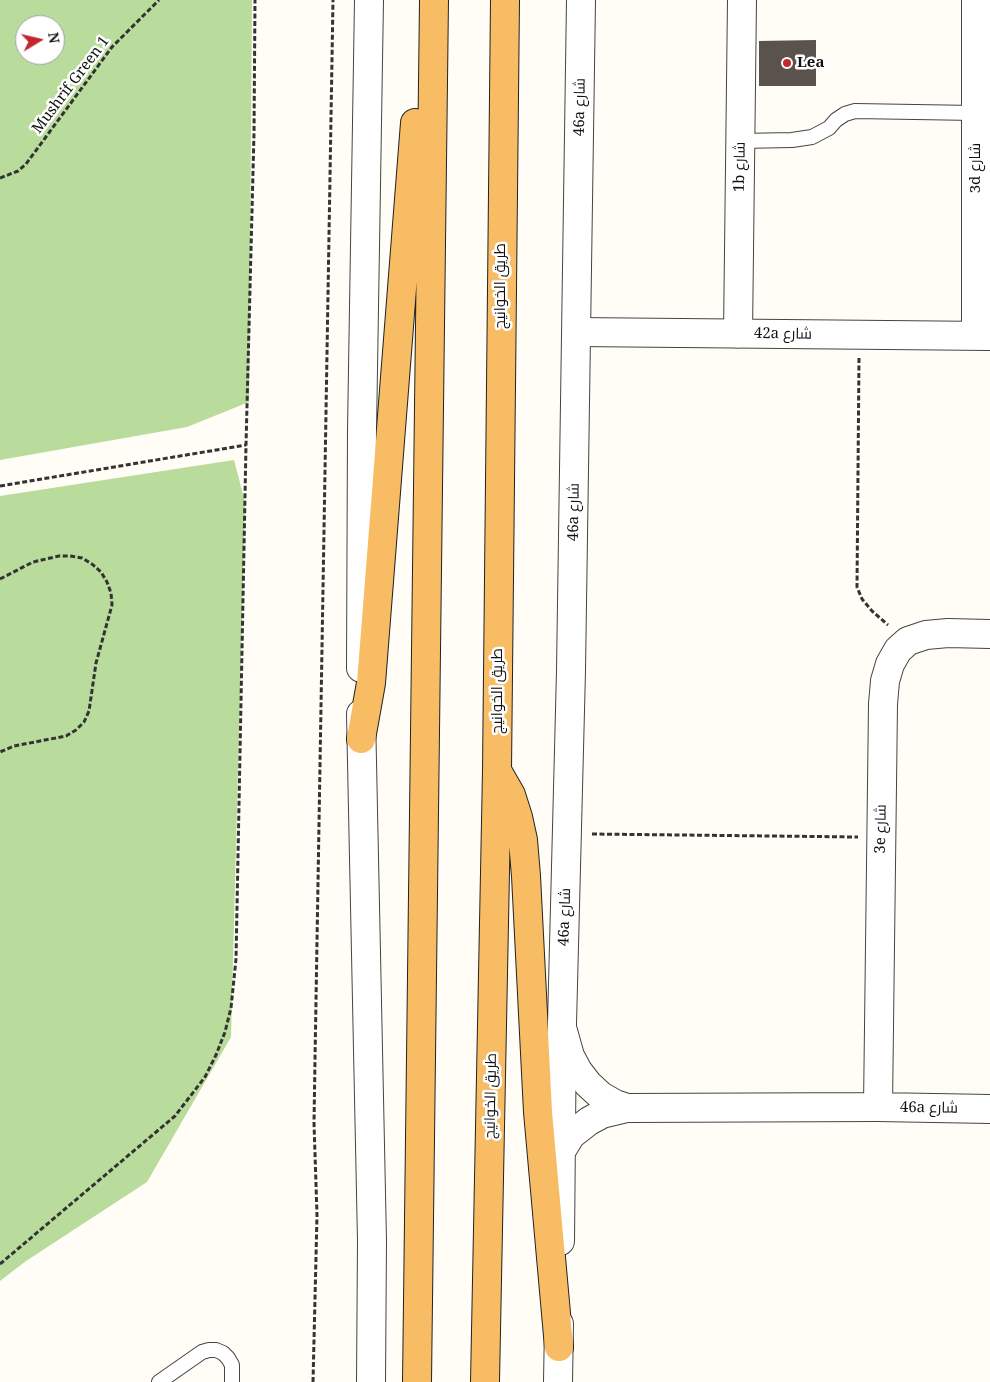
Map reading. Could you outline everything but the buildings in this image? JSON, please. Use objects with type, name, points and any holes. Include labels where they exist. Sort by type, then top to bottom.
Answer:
[{"type":"highway","points":[[361,739],[371,683],[420,68],[429,0]]},
{"type":"highway","points":[[417,1382],[434,0]]},
{"type":"highway","name":"طريق الخوانيج","points":[[485,1382],[497,770],[505,0]]},
{"type":"highway","points":[[497,770],[511,795],[523,840],[538,1112],[559,1347]]},
{"type":"street","points":[[369,0],[362,440],[361,739],[372,1231],[371,1382]]},
{"type":"street","name":"46a شارع","points":[[558,1382],[562,1024],[577,332],[581,0]]},
{"type":"street","name":"1b شارع","points":[[738,334],[742,0]]},
{"type":"street","name":"3d شارع","points":[[976,0],[976,113],[983,336]]},
{"type":"street","name":"42a شارع","points":[[577,332],[983,336]]},
{"type":"street","points":[[908,641],[926,635],[990,634]]},
{"type":"street","name":"3e شارع","points":[[878,1107],[883,704],[885,681],[890,664],[898,650],[908,641]]},
{"type":"street","name":"46a شارع","points":[[562,1024],[570,1056],[588,1084],[601,1096],[627,1108]]},
{"type":"street","name":"46a شارع","points":[[560,1153],[571,1135],[589,1121],[602,1114],[627,1108],[878,1107],[990,1109]]},
{"type":"lane","points":[[740,141],[792,140],[812,137],[829,128],[845,114],[855,111],[976,113]]},
{"type":"lane","points":[[159,1382],[202,1352],[216,1350],[223,1353],[232,1365],[232,1382]]},
{"type":"path","name":"Mushrif Green 1","points":[[0,178],[18,171],[26,164],[96,66],[129,29],[159,0]]},
{"type":"path","points":[[0,1264],[175,1116],[205,1077],[225,1032],[231,1008],[236,959],[254,133],[255,0]]},
{"type":"path","points":[[312,1382],[317,1215],[315,1076],[333,0]]},
{"type":"path","points":[[860,335],[857,587],[862,599],[872,611],[908,641]]},
{"type":"path","points":[[0,486],[246,446]]},
{"type":"path","points":[[0,579],[33,562],[59,556],[82,558],[101,572],[111,593],[112,605],[96,663],[89,711],[84,722],[66,736],[14,746],[0,752]]},
{"type":"path","points":[[567,834],[881,838]]},
{"type":"green space","points":[[0,0],[252,0],[249,402],[187,427],[0,460]]},
{"type":"green space","points":[[234,460],[245,502],[231,1037],[147,1182],[26,1261],[0,1281],[0,496]]},
{"type":"place","name":"Lea","points":[[787,63]]}]
